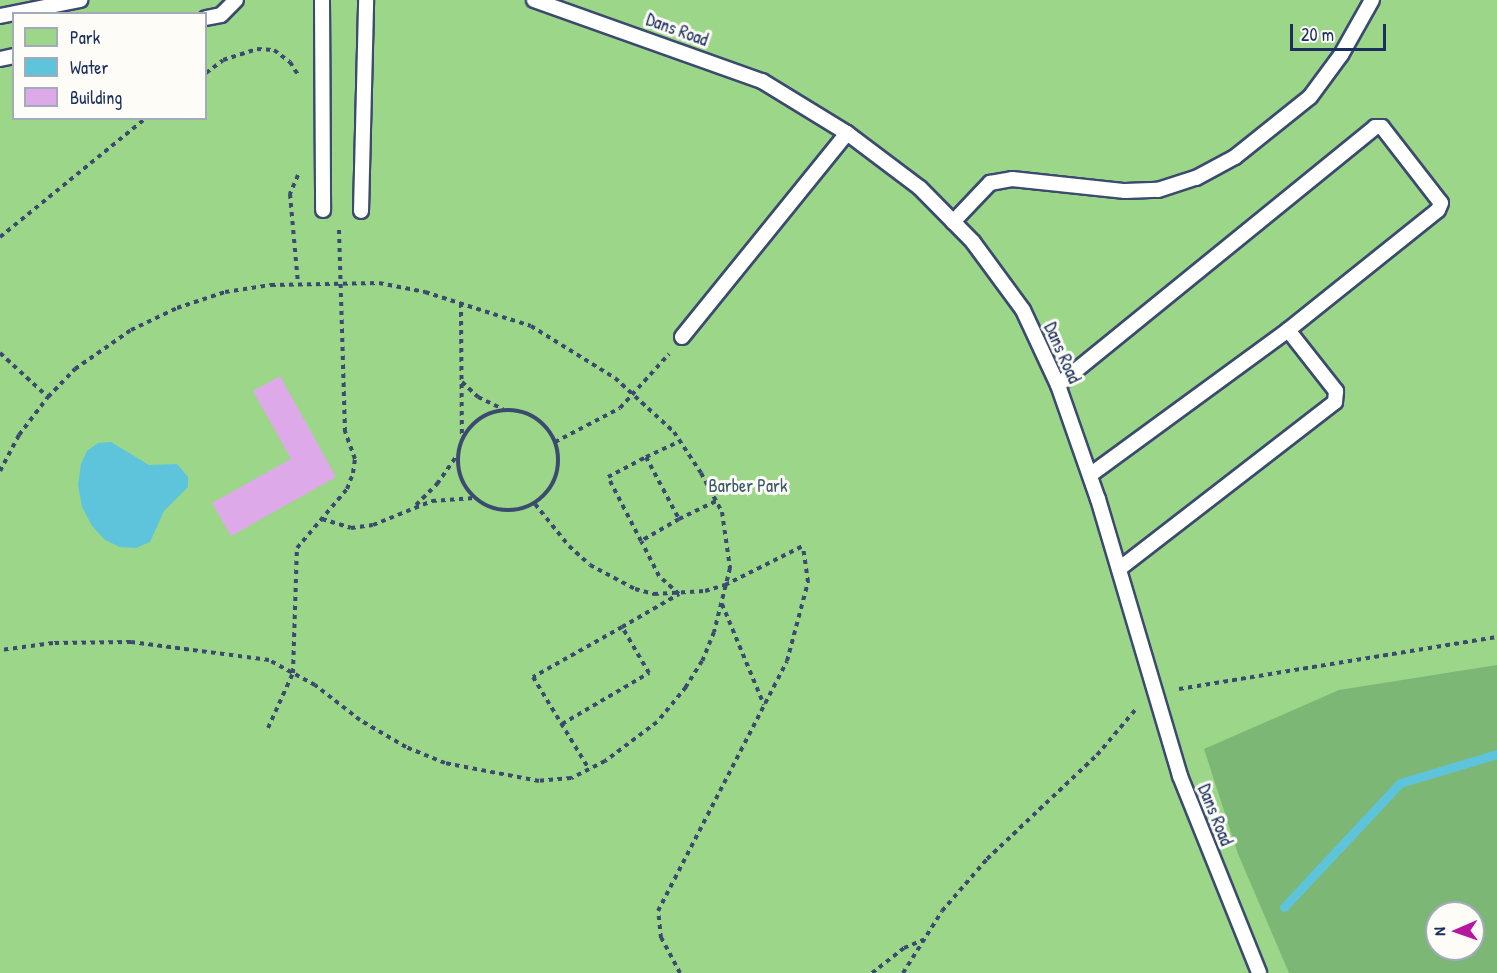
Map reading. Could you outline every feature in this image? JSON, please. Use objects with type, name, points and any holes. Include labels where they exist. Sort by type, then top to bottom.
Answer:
[{"type":"lane","points":[[16,12],[80,0]]},
{"type":"lane","points":[[207,18],[221,15],[236,0]]},
{"type":"lane","points":[[322,0],[322,210]]},
{"type":"lane","points":[[361,211],[366,0]]},
{"type":"lane","name":"Dans Road","points":[[534,0],[762,81],[847,133],[920,188],[973,242],[1023,310],[1058,385],[1090,475],[1180,776],[1259,973]]},
{"type":"lane","points":[[952,222],[990,183],[1012,179],[1125,191],[1158,190],[1196,178],[1235,157],[1310,97],[1341,55],[1372,0]]},
{"type":"lane","points":[[1058,385],[1375,127],[1382,127],[1441,203],[1438,210],[1288,330],[1090,475]]},
{"type":"lane","points":[[677,340],[847,133]]},
{"type":"lane","points":[[1119,569],[1335,402],[1336,391],[1288,330]]},
{"type":"path","points":[[207,72],[223,60],[257,49],[274,50],[290,62],[299,77]]},
{"type":"path","points":[[0,237],[144,120]]},
{"type":"path","points":[[298,284],[290,194],[300,170]]},
{"type":"path","points":[[268,728],[293,673],[297,548],[347,489],[355,459],[345,432],[339,221]]},
{"type":"path","points":[[0,471],[19,435],[48,397],[75,369],[102,349],[177,308],[225,292],[298,284],[379,283],[461,303],[531,326],[575,350],[634,395],[680,441],[716,501],[729,542],[725,585],[714,632],[686,687],[657,722],[589,769],[571,778],[539,781],[445,763],[406,747],[360,720],[293,673],[269,660],[131,642],[53,643],[0,650]]},
{"type":"path","points":[[416,505],[437,484],[457,455],[462,438],[461,303]]},
{"type":"path","points":[[555,442],[620,408],[669,354],[677,340]]},
{"type":"path","points":[[0,353],[48,397]]},
{"type":"path","points":[[462,381],[478,397],[504,410]]},
{"type":"path","points":[[321,519],[351,528],[373,525],[416,505],[474,498],[503,511],[535,504],[555,480],[559,463],[555,442],[536,418],[521,411],[504,410],[486,414],[462,438]]},
{"type":"path","points":[[679,594],[659,576],[608,477],[680,441]]},
{"type":"path","points":[[457,455],[461,478],[474,498]]},
{"type":"path","points":[[646,457],[679,519]]},
{"type":"path","points":[[641,541],[716,501]]},
{"type":"path","points":[[535,504],[562,539],[590,565],[635,589],[679,594],[725,585],[804,546],[808,574],[804,604],[787,661],[662,898],[658,911],[661,938],[680,973]]},
{"type":"path","points":[[589,769],[533,677],[679,594]]},
{"type":"path","points":[[721,603],[764,706]]},
{"type":"path","points":[[562,724],[649,673],[622,627]]},
{"type":"path","points":[[872,973],[904,948],[924,940]]},
{"type":"green space","name":"Barber Park","points":[[0,0],[1497,0],[1497,973],[0,973]]},
{"type":"green space","points":[[1497,665],[1497,973],[1289,973],[1238,854],[1204,749],[1339,690]]},
{"type":"water","points":[[111,442],[149,465],[177,464],[188,477],[188,487],[164,511],[150,542],[136,548],[120,547],[105,540],[92,526],[82,507],[78,485],[81,464],[87,451],[98,443]]},
{"type":"building","points":[[280,376],[336,477],[231,536],[212,503],[291,459],[253,391]]},
{"type":"waterway","points":[[1284,907],[1400,783],[1497,754]]}]
